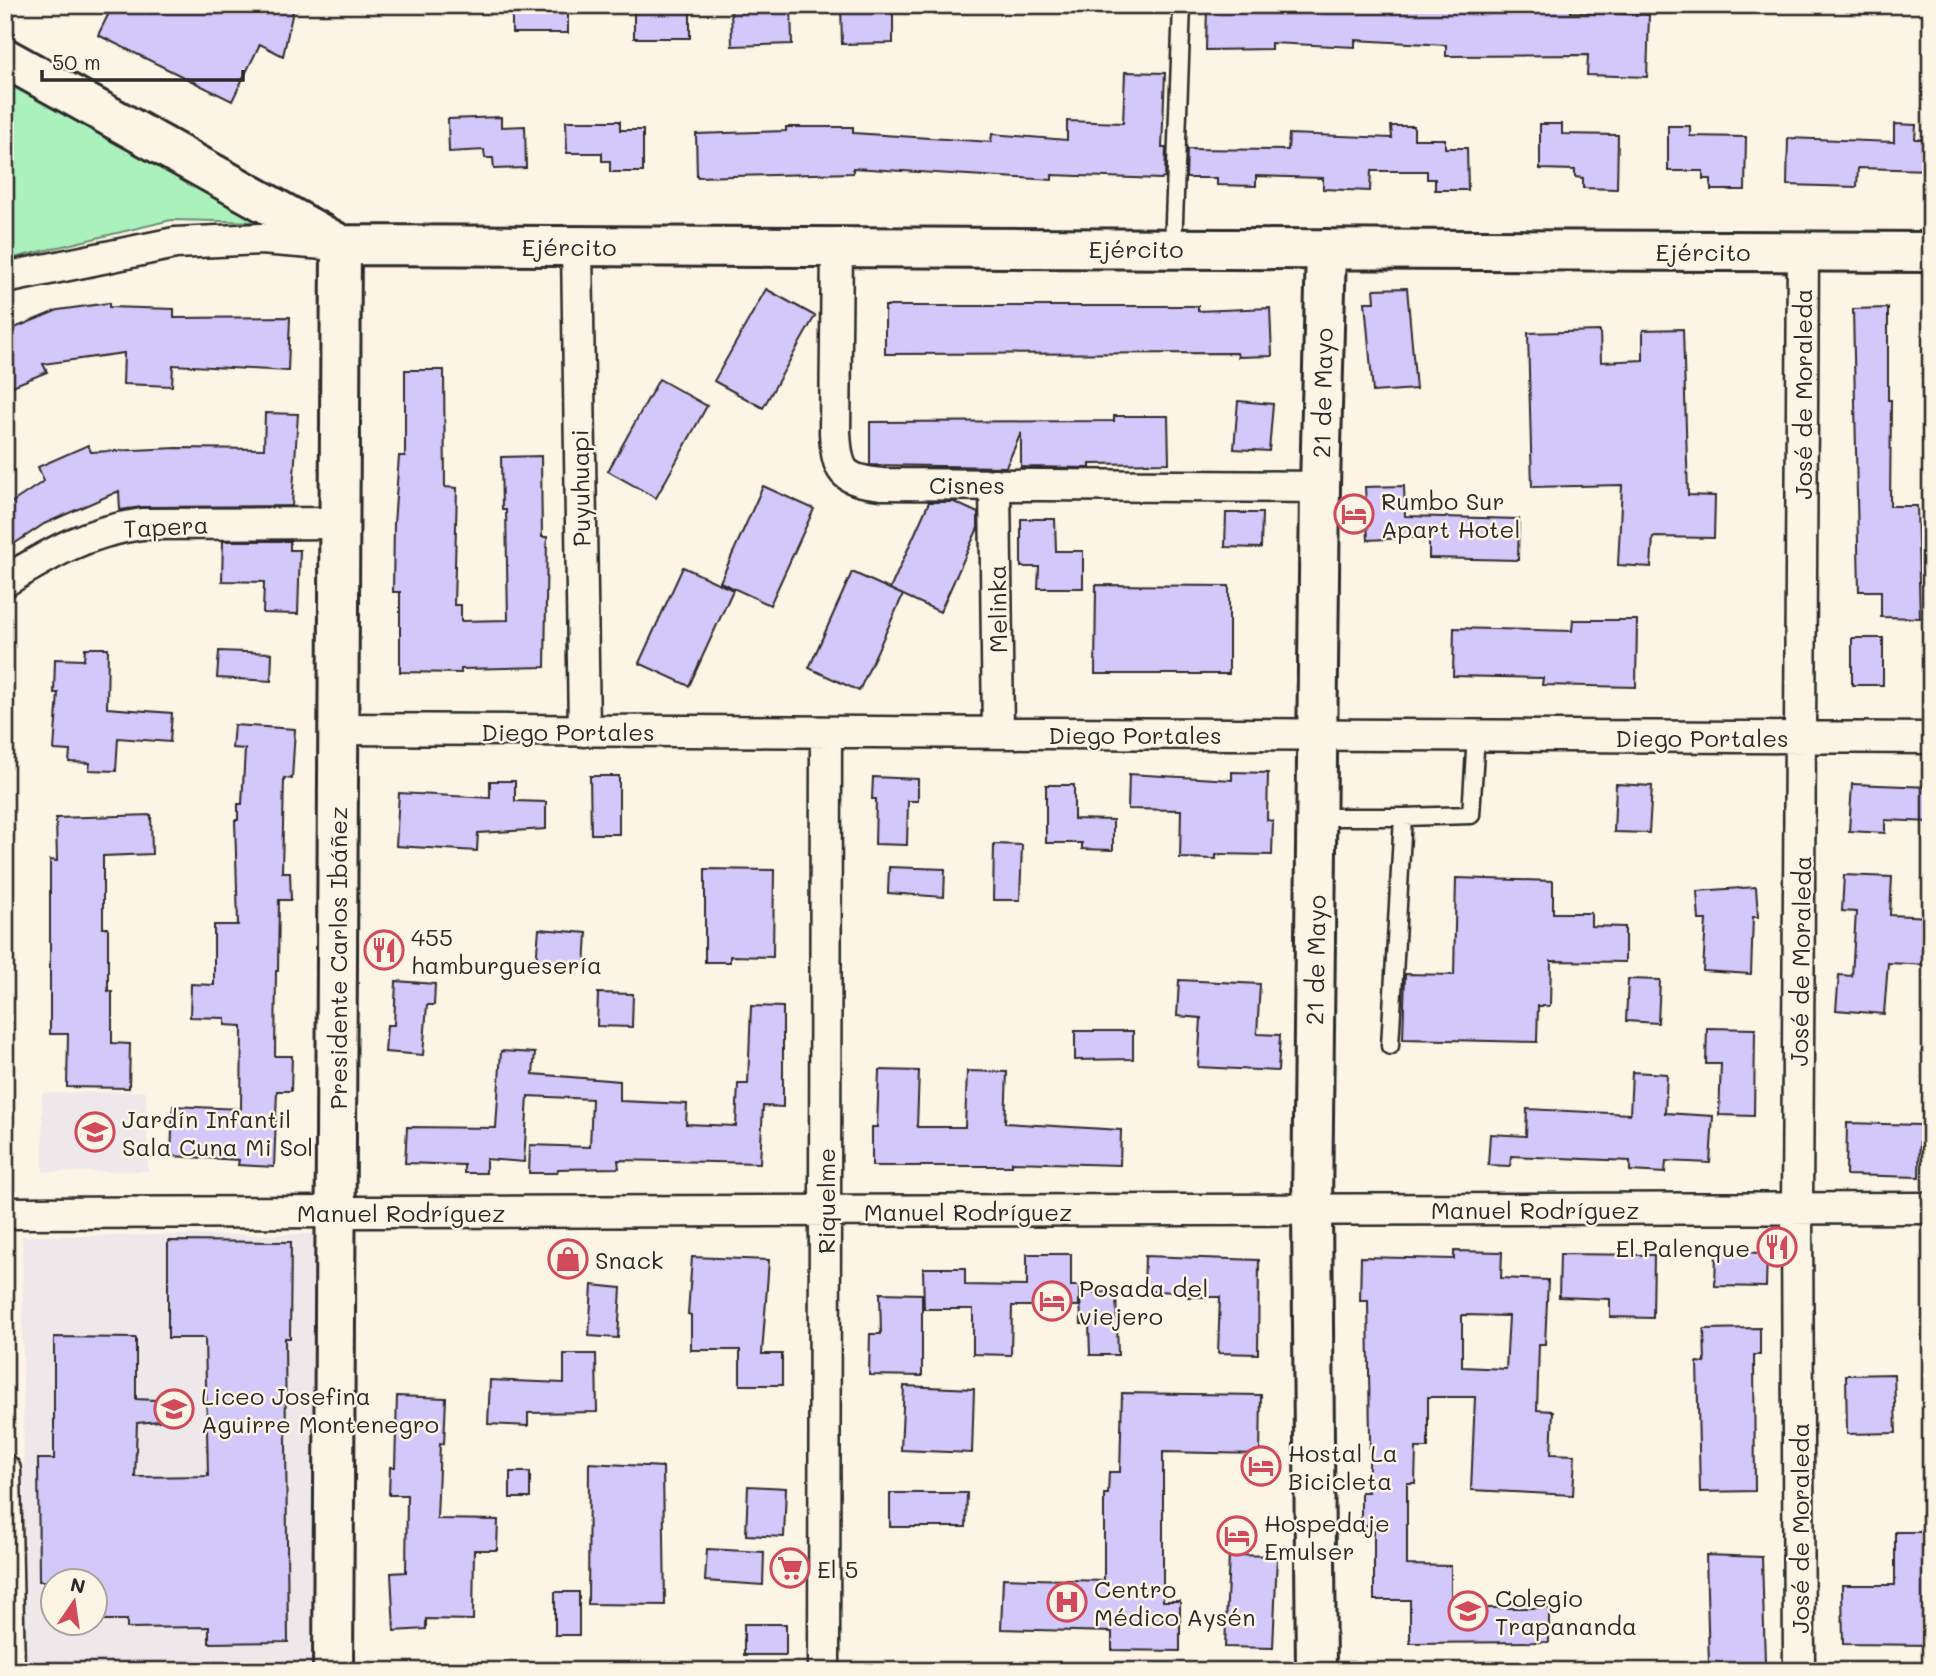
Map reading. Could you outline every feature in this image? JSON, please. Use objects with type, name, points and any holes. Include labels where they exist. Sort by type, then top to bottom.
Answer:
[{"type":"street","name":"Ejército","points":[[5,58],[341,245]]},
{"type":"street","name":"Ejército","points":[[5,278],[175,243],[261,239],[341,245],[1931,252]]},
{"type":"street","name":"Presidente Carlos Ibáñez","points":[[333,1671],[341,245]]},
{"type":"street","name":"Puyuhuapi","points":[[577,246],[583,731]]},
{"type":"street","name":"Cisnes","points":[[837,247],[835,432],[841,471],[861,482],[1320,487]]},
{"type":"street","name":"21 de Mayo","points":[[1316,1671],[1312,1210],[1320,487],[1326,249]]},
{"type":"street","name":"José de Moraleda","points":[[1799,1671],[1797,1208],[1803,251]]},
{"type":"street","name":"Melinka","points":[[995,484],[998,733]]},
{"type":"street","name":"Tapera","points":[[5,581],[69,542],[114,528],[142,524],[340,523]]},
{"type":"street","name":"Diego Portales","points":[[339,729],[1931,738]]},
{"type":"street","name":"Riquelme","points":[[824,1671],[826,732]]},
{"type":"street","name":"Manuel Rodríguez","points":[[5,1213],[1931,1208]]},
{"type":"street","points":[[5,1470],[9,1671]]},
{"type":"lane","points":[[1173,248],[1182,5]]},
{"type":"lane","points":[[1317,817],[1471,815],[1476,736]]},
{"type":"lane","points":[[1390,1046],[1403,817]]},
{"type":"shaded area","name":"Jardín Infantil Sala Cuna Mi Sol","points":[[146,1091],[148,1171],[43,1172],[42,1093]]},
{"type":"shaded area","name":"Liceo Josefina Aguirre Montenegro","points":[[327,1234],[321,1671],[25,1671],[22,1236]]},
{"type":"green space","points":[[5,74],[269,222],[171,220],[5,260]]},
{"type":"building","points":[[113,5],[283,5],[293,11],[283,56],[260,44],[232,101],[98,35]]},
{"type":"building","points":[[512,5],[568,5],[568,33],[512,33]]},
{"type":"building","points":[[634,5],[690,5],[690,38],[634,38]]},
{"type":"building","points":[[731,5],[791,5],[792,44],[732,46]]},
{"type":"building","points":[[841,5],[893,5],[893,43],[842,44]]},
{"type":"building","points":[[1207,5],[1571,5],[1571,12],[1649,15],[1647,77],[1587,75],[1588,55],[1446,56],[1446,45],[1355,40],[1355,47],[1271,43],[1271,49],[1206,50]]},
{"type":"building","points":[[1125,72],[1165,73],[1162,148],[1166,148],[1165,178],[1052,175],[1052,180],[853,168],[853,173],[697,177],[696,134],[786,131],[786,127],[853,127],[853,133],[991,142],[992,134],[1067,140],[1067,121],[1123,123]]},
{"type":"building","points":[[501,117],[501,127],[525,126],[526,168],[494,169],[493,158],[485,158],[484,150],[449,152],[448,119]]},
{"type":"building","points":[[566,121],[620,121],[620,130],[643,130],[643,172],[610,172],[610,161],[602,161],[602,153],[567,153]]},
{"type":"building","points":[[1540,124],[1562,124],[1562,134],[1618,135],[1617,189],[1583,188],[1583,178],[1575,177],[1575,170],[1540,169]]},
{"type":"building","points":[[1894,124],[1916,125],[1915,139],[1931,139],[1931,170],[1858,168],[1857,187],[1787,185],[1788,138],[1894,142]]},
{"type":"building","points":[[1391,126],[1414,126],[1414,139],[1445,139],[1445,148],[1467,148],[1468,190],[1435,190],[1435,179],[1427,179],[1427,171],[1371,171],[1370,191],[1323,189],[1323,178],[1256,176],[1256,186],[1217,185],[1217,178],[1186,178],[1187,149],[1288,150],[1289,134],[1392,138]]},
{"type":"building","points":[[1668,126],[1690,126],[1690,136],[1746,137],[1745,190],[1711,190],[1711,179],[1703,179],[1703,171],[1668,171]]},
{"type":"building","points":[[1407,288],[1416,389],[1373,392],[1365,302],[1375,302],[1374,289]]},
{"type":"building","points":[[766,289],[815,316],[763,408],[714,381]]},
{"type":"building","points":[[109,303],[109,307],[174,309],[174,318],[290,317],[288,371],[173,365],[172,386],[123,384],[124,353],[43,364],[47,372],[5,389],[5,332],[58,310]]},
{"type":"building","points":[[885,306],[1198,306],[1198,311],[1270,308],[1272,356],[1238,357],[1237,353],[885,354]]},
{"type":"building","points":[[1888,308],[1890,506],[1917,506],[1920,618],[1881,617],[1881,591],[1859,591],[1853,309]]},
{"type":"building","points":[[1683,329],[1688,495],[1715,496],[1714,538],[1653,537],[1651,567],[1618,565],[1622,485],[1532,487],[1528,333],[1600,331],[1601,362],[1643,360],[1643,330]]},
{"type":"building","points":[[405,370],[444,370],[445,487],[457,488],[454,605],[461,605],[461,621],[508,620],[506,510],[502,510],[501,457],[541,456],[542,537],[547,537],[545,667],[461,669],[461,673],[400,672],[400,592],[393,592],[394,524],[399,456],[405,456]]},
{"type":"building","points":[[659,379],[707,406],[656,498],[608,471]]},
{"type":"building","points":[[1238,401],[1273,404],[1269,451],[1234,449]]},
{"type":"building","points":[[265,413],[298,414],[292,506],[142,507],[120,510],[119,491],[44,524],[5,550],[5,507],[44,481],[38,467],[88,445],[91,452],[177,448],[264,449]]},
{"type":"building","points":[[1114,416],[1168,416],[1169,463],[1090,464],[1090,468],[1021,467],[1021,433],[1006,467],[870,465],[870,422],[1114,421]]},
{"type":"building","points":[[763,486],[814,509],[770,605],[720,582]]},
{"type":"building","points":[[1404,486],[1405,516],[1519,519],[1518,560],[1429,558],[1429,537],[1368,540],[1365,487]]},
{"type":"building","points":[[929,502],[954,502],[978,513],[978,528],[940,612],[890,589]]},
{"type":"building","points":[[1226,513],[1262,513],[1261,548],[1225,547]]},
{"type":"building","points":[[1021,519],[1055,519],[1056,551],[1083,551],[1083,588],[1038,588],[1039,567],[1021,567]]},
{"type":"building","points":[[223,541],[290,541],[290,550],[300,550],[298,614],[263,613],[264,582],[222,581]]},
{"type":"building","points":[[683,567],[733,590],[689,686],[639,663]]},
{"type":"building","points":[[852,572],[903,595],[859,691],[809,668]]},
{"type":"building","points":[[1096,585],[1229,586],[1229,674],[1095,674]]},
{"type":"building","points":[[1573,620],[1637,620],[1636,687],[1542,685],[1543,678],[1453,676],[1454,628],[1572,631]]},
{"type":"building","points":[[1852,638],[1883,638],[1883,685],[1852,685]]},
{"type":"building","points":[[85,648],[108,648],[107,708],[172,713],[170,742],[118,738],[116,771],[89,770],[90,763],[69,762],[70,751],[54,750],[58,693],[54,693],[55,659],[84,660]]},
{"type":"building","points":[[219,651],[272,653],[271,681],[217,678]]},
{"type":"building","points":[[234,725],[295,729],[292,779],[284,778],[282,872],[290,872],[291,900],[279,900],[275,1056],[292,1056],[291,1091],[277,1091],[274,1167],[238,1165],[239,1160],[171,1156],[173,1106],[241,1109],[242,1026],[225,1025],[225,1018],[190,1017],[191,984],[214,985],[214,925],[238,925],[235,820],[238,820],[238,804],[242,804],[245,749],[232,748]]},
{"type":"building","points":[[1232,772],[1268,773],[1267,820],[1273,821],[1272,855],[1216,854],[1216,859],[1180,858],[1181,810],[1128,809],[1129,774],[1232,780]]},
{"type":"building","points":[[590,776],[619,776],[619,834],[591,834]]},
{"type":"building","points":[[873,777],[918,779],[918,801],[908,801],[907,845],[875,844],[876,799],[872,799]]},
{"type":"building","points":[[490,781],[515,781],[515,801],[546,802],[546,829],[478,833],[477,851],[396,846],[399,793],[490,798]]},
{"type":"building","points":[[1616,784],[1652,786],[1649,833],[1614,832]]},
{"type":"building","points":[[1852,784],[1931,787],[1931,822],[1885,820],[1885,833],[1849,831]]},
{"type":"building","points":[[1046,785],[1074,785],[1074,819],[1113,820],[1113,850],[1082,849],[1082,843],[1046,843]]},
{"type":"building","points":[[151,815],[152,854],[103,856],[103,928],[108,928],[108,991],[112,991],[112,1043],[130,1044],[129,1088],[67,1087],[68,1034],[50,1034],[50,860],[57,861],[56,818]]},
{"type":"building","points":[[994,844],[1022,845],[1020,900],[993,900]]},
{"type":"building","points":[[889,867],[945,869],[944,897],[888,893]]},
{"type":"building","points":[[705,869],[774,870],[773,957],[730,956],[730,962],[705,962]]},
{"type":"building","points":[[1844,875],[1892,877],[1890,915],[1931,917],[1931,965],[1888,963],[1884,1014],[1836,1010],[1839,975],[1852,976],[1856,912],[1842,911]]},
{"type":"building","points":[[1456,878],[1553,881],[1553,913],[1591,913],[1591,926],[1625,927],[1625,962],[1551,961],[1550,1006],[1538,1006],[1537,1042],[1403,1039],[1405,974],[1454,975]]},
{"type":"building","points":[[1756,887],[1758,917],[1753,917],[1751,974],[1703,971],[1706,920],[1699,920],[1697,891]]},
{"type":"building","points":[[539,929],[587,933],[585,967],[536,963]]},
{"type":"building","points":[[1628,979],[1660,980],[1658,1023],[1626,1021]]},
{"type":"building","points":[[1179,980],[1260,984],[1257,1034],[1280,1035],[1278,1071],[1198,1067],[1201,1018],[1177,1016]]},
{"type":"building","points":[[396,981],[435,984],[434,1005],[427,1005],[423,1055],[385,1052],[387,1025],[394,1025]]},
{"type":"building","points":[[598,993],[633,994],[632,1027],[597,1026]]},
{"type":"building","points":[[751,1006],[783,1007],[783,1107],[763,1106],[760,1163],[618,1160],[619,1168],[558,1169],[557,1173],[529,1173],[530,1145],[590,1147],[592,1099],[528,1096],[524,1162],[486,1159],[486,1173],[464,1173],[464,1165],[405,1163],[407,1127],[496,1128],[501,1051],[535,1053],[533,1074],[620,1081],[620,1101],[687,1104],[686,1124],[736,1126],[738,1084],[748,1084]]},
{"type":"building","points":[[1707,1028],[1755,1029],[1754,1116],[1719,1115],[1721,1064],[1706,1064]]},
{"type":"building","points":[[1075,1031],[1133,1031],[1133,1059],[1075,1060]]},
{"type":"building","points":[[879,1070],[919,1071],[917,1127],[965,1127],[967,1071],[1007,1072],[1005,1123],[1121,1130],[1120,1165],[1012,1162],[1012,1166],[872,1166],[872,1127],[877,1127]]},
{"type":"building","points":[[1632,1072],[1667,1074],[1665,1113],[1713,1116],[1710,1163],[1666,1161],[1665,1173],[1630,1171],[1630,1161],[1511,1156],[1510,1166],[1488,1165],[1490,1134],[1526,1136],[1527,1109],[1630,1114]]},
{"type":"building","points":[[1847,1123],[1920,1125],[1919,1177],[1846,1175]]},
{"type":"building","points":[[168,1241],[291,1242],[290,1338],[285,1338],[288,1642],[209,1643],[209,1627],[127,1628],[127,1620],[108,1620],[108,1568],[39,1568],[38,1459],[54,1459],[54,1337],[136,1338],[136,1399],[155,1400],[159,1421],[137,1423],[135,1477],[208,1476],[205,1338],[168,1338]]},
{"type":"building","points":[[1454,1251],[1502,1252],[1501,1278],[1548,1280],[1545,1344],[1539,1344],[1537,1410],[1553,1411],[1551,1454],[1575,1455],[1573,1495],[1471,1490],[1475,1397],[1428,1397],[1428,1448],[1416,1448],[1415,1483],[1407,1483],[1407,1565],[1451,1566],[1451,1608],[1549,1608],[1549,1642],[1410,1643],[1410,1600],[1374,1600],[1374,1526],[1361,1526],[1361,1492],[1368,1492],[1370,1440],[1368,1301],[1360,1301],[1361,1257],[1454,1259]],"holes":[[[1462,1315],[1509,1316],[1506,1369],[1462,1367]]]},
{"type":"building","points":[[1716,1252],[1767,1253],[1766,1287],[1715,1286]]},
{"type":"building","points":[[1027,1254],[1071,1254],[1071,1286],[1079,1286],[1079,1306],[1012,1306],[1011,1355],[973,1354],[973,1309],[924,1309],[923,1268],[965,1268],[965,1285],[1027,1286]]},
{"type":"building","points":[[1560,1254],[1654,1255],[1653,1318],[1610,1317],[1610,1299],[1559,1297]]},
{"type":"building","points":[[1145,1256],[1259,1260],[1258,1354],[1218,1353],[1220,1297],[1188,1297],[1188,1292],[1144,1291]]},
{"type":"building","points":[[692,1257],[769,1260],[762,1354],[782,1354],[782,1385],[740,1385],[740,1350],[691,1350],[691,1315],[688,1314]]},
{"type":"building","points":[[592,1285],[621,1288],[618,1338],[589,1336]]},
{"type":"building","points":[[1116,1292],[1118,1355],[1090,1355],[1089,1324],[1081,1324],[1080,1293]]},
{"type":"building","points":[[880,1293],[922,1294],[922,1376],[869,1375],[870,1334],[881,1334]]},
{"type":"building","points":[[1760,1328],[1760,1355],[1754,1355],[1755,1491],[1700,1492],[1697,1362],[1705,1363],[1704,1329]]},
{"type":"building","points":[[564,1354],[596,1354],[597,1412],[528,1413],[528,1426],[488,1424],[490,1380],[564,1383]]},
{"type":"building","points":[[1894,1374],[1896,1433],[1847,1434],[1846,1375]]},
{"type":"building","points":[[904,1386],[974,1389],[972,1453],[901,1450]]},
{"type":"building","points":[[1122,1393],[1261,1395],[1260,1454],[1163,1452],[1163,1601],[1180,1601],[1180,1651],[1112,1650],[1112,1632],[1001,1629],[1003,1578],[1104,1581],[1104,1494],[1108,1494],[1109,1472],[1120,1472]]},
{"type":"building","points":[[397,1396],[446,1398],[444,1444],[440,1443],[437,1519],[498,1520],[497,1550],[474,1550],[473,1620],[426,1619],[426,1629],[394,1631],[391,1573],[406,1572],[407,1495],[389,1495],[390,1467],[395,1467]]},
{"type":"building","points":[[589,1463],[663,1467],[665,1605],[588,1604]]},
{"type":"building","points":[[510,1472],[530,1472],[530,1498],[510,1498]]},
{"type":"building","points":[[748,1486],[786,1488],[784,1537],[746,1535]]},
{"type":"building","points":[[890,1493],[967,1493],[966,1527],[890,1527]]},
{"type":"building","points":[[1895,1532],[1931,1532],[1931,1645],[1843,1644],[1842,1585],[1895,1585]]},
{"type":"building","points":[[707,1549],[764,1552],[763,1585],[705,1581]]},
{"type":"building","points":[[1229,1555],[1277,1556],[1273,1648],[1225,1647]]},
{"type":"building","points":[[1706,1555],[1762,1557],[1765,1663],[1709,1665]]},
{"type":"building","points":[[555,1592],[579,1592],[579,1635],[555,1635]]},
{"type":"building","points":[[744,1624],[786,1624],[786,1655],[744,1655]]},
{"type":"place","name":"Rumbo Sur Apart Hotel","points":[[1354,514]]},
{"type":"place","name":"455 hamburguesería","points":[[384,950]]},
{"type":"place","name":"Jardín Infantil Sala Cuna Mi Sol","points":[[95,1132]]},
{"type":"place","name":"El Palenque","points":[[1777,1247]]},
{"type":"place","name":"Snack","points":[[568,1259]]},
{"type":"place","name":"Posada del viejero","points":[[1052,1301]]},
{"type":"place","name":"Liceo Josefina Aguirre Montenegro","points":[[174,1409]]},
{"type":"place","name":"Hostal La Bicicleta","points":[[1261,1466]]},
{"type":"place","name":"Hospedaje Emulser","points":[[1237,1536]]},
{"type":"place","name":"El 5","points":[[790,1568]]},
{"type":"place","name":"Centro Médico Aysén","points":[[1067,1602]]},
{"type":"place","name":"Colegio Trapananda","points":[[1468,1611]]}]
